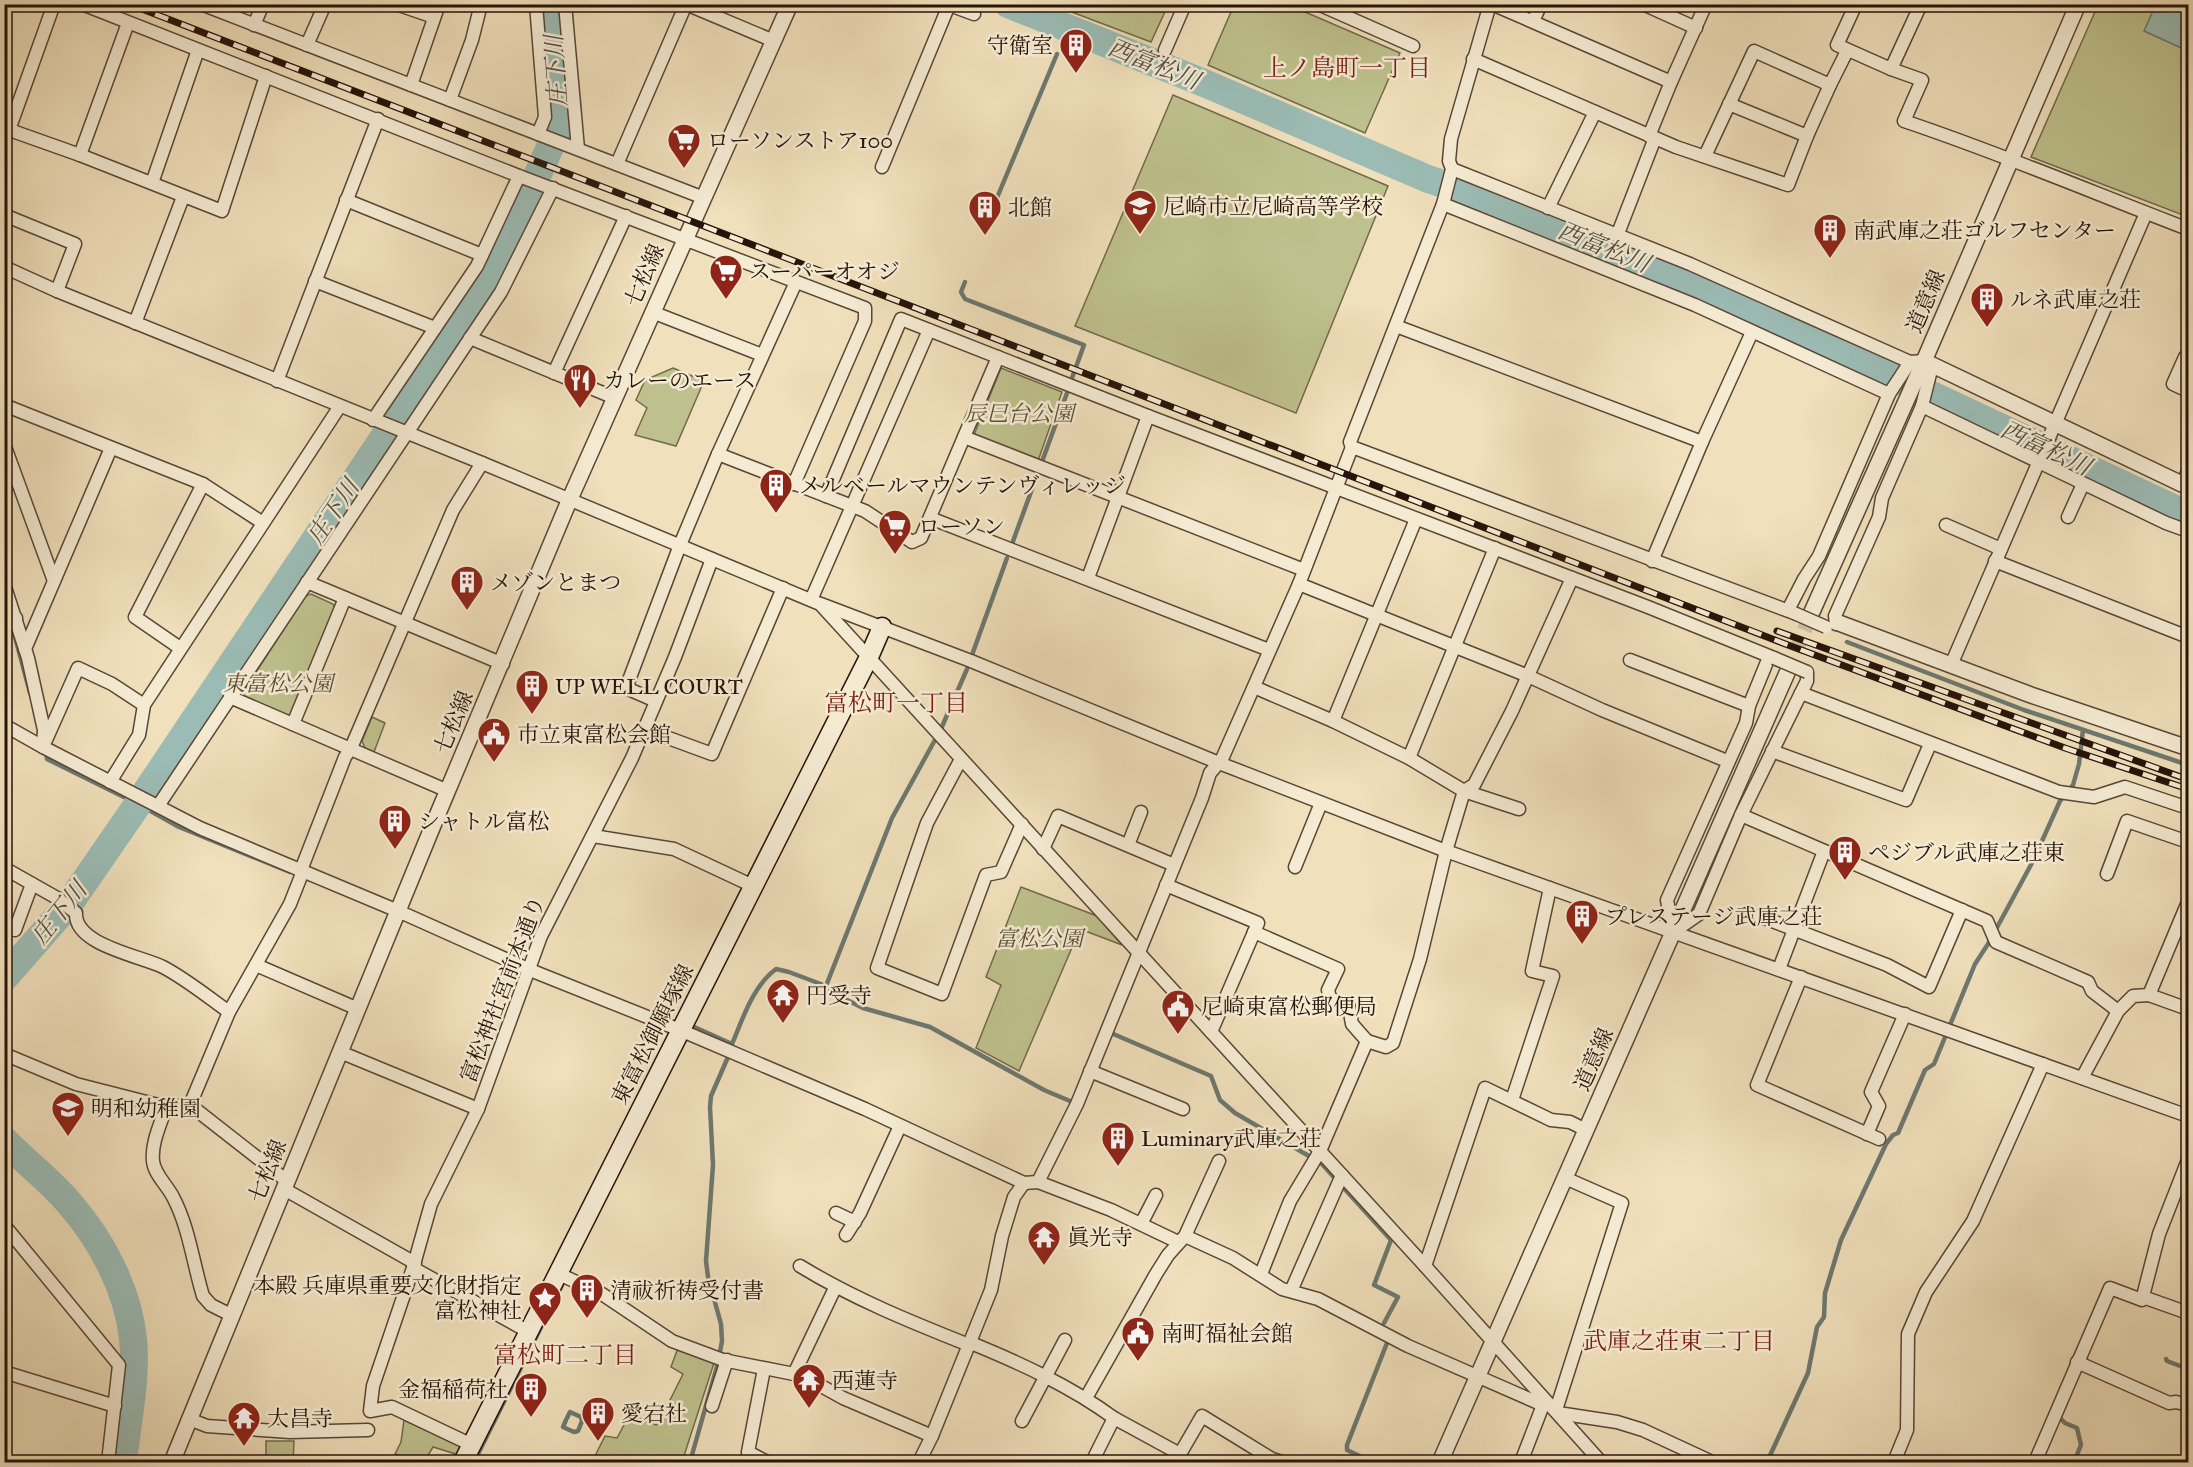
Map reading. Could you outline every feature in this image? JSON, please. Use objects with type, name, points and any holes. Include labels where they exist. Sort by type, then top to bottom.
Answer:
[{"type":"main road","name":"東富松御願塚線","points":[[463,1462],[869,657],[882,627]]},
{"type":"street","points":[[54,4],[7,129],[152,183],[183,198],[222,211],[266,76]]},
{"type":"street","points":[[82,4],[522,177],[865,308],[865,321],[794,484]]},
{"type":"street","points":[[201,4],[704,198]]},
{"type":"street","points":[[254,25],[263,4]]},
{"type":"street","points":[[307,45],[325,4]]},
{"type":"street","points":[[396,4],[434,17]]},
{"type":"street","points":[[411,85],[439,4]]},
{"type":"street","points":[[450,100],[472,40],[481,4]]},
{"type":"street","points":[[536,4],[545,117],[540,135]]},
{"type":"street","points":[[565,4],[572,147]]},
{"type":"street","name":"七松線","points":[[172,1462],[569,501],[790,4]]},
{"type":"street","points":[[1166,50],[1185,4]]},
{"type":"street","points":[[1318,4],[1413,46]]},
{"type":"street","points":[[1038,1182],[1077,1104],[1202,798],[1210,773],[1219,763],[1299,584],[1352,447],[1350,442],[1444,201],[1451,172],[1449,161],[1451,139],[1491,4],[1671,82]]},
{"type":"street","points":[[1533,21],[1541,4]]},
{"type":"street","points":[[1643,4],[1696,28]]},
{"type":"street","points":[[1617,236],[1671,82],[1706,4]]},
{"type":"street","points":[[1856,4],[1837,45],[1922,80],[1904,121],[1982,147],[2011,161],[2188,230]]},
{"type":"street","points":[[1891,69],[1921,4]]},
{"type":"street","name":"道意線","points":[[1811,614],[2078,4]]},
{"type":"street","points":[[617,164],[686,5],[774,41]]},
{"type":"street","points":[[882,167],[948,5],[974,14]]},
{"type":"street","points":[[80,155],[128,23]]},
{"type":"street","points":[[152,183],[198,50]]},
{"type":"street","points":[[1705,156],[1754,51],[1830,85]]},
{"type":"street","points":[[1473,59],[1652,137],[1788,185],[1807,136],[1847,51]]},
{"type":"street","points":[[1729,104],[1807,136]]},
{"type":"street","points":[[1548,208],[1595,112]]},
{"type":"street","points":[[277,381],[378,119]]},
{"type":"street","points":[[1451,172],[1690,264],[2053,430],[2186,480]]},
{"type":"street","points":[[376,421],[483,255],[522,177]]},
{"type":"street","points":[[155,805],[307,582],[403,431],[501,292],[550,187]]},
{"type":"street","points":[[135,323],[183,198]]},
{"type":"street","points":[[346,200],[483,255]]},
{"type":"street","points":[[1444,201],[1695,304],[1752,332],[1891,390]]},
{"type":"street","points":[[1951,665],[2146,213]]},
{"type":"street","points":[[4,215],[75,244],[57,291]]},
{"type":"street","points":[[554,373],[626,216]]},
{"type":"street","points":[[4,267],[57,291],[482,463],[816,602],[1321,803],[1446,851],[2188,1116]]},
{"type":"street","points":[[315,281],[435,328]]},
{"type":"street","points":[[656,701],[626,688],[680,545],[718,454],[796,282]]},
{"type":"street","points":[[652,312],[762,355]]},
{"type":"street","points":[[826,496],[901,319],[1572,578],[1806,672],[1807,681],[1741,815],[1699,914],[1673,932]]},
{"type":"street","points":[[1396,326],[1702,442]]},
{"type":"street","points":[[816,602],[853,506],[928,330]]},
{"type":"street","points":[[1652,561],[1702,442],[1752,332]]},
{"type":"street","points":[[470,338],[615,398]]},
{"type":"street","points":[[718,454],[865,511],[912,542],[921,538],[998,357]]},
{"type":"street","points":[[2188,359],[2185,357],[2173,384],[2188,391]]},
{"type":"street","points":[[1791,611],[1804,579],[1819,556],[1891,390],[1917,369]]},
{"type":"street","points":[[1834,625],[1835,616],[1879,517],[1882,498],[1923,404],[1917,369]]},
{"type":"street","points":[[1923,404],[2041,459],[2084,484],[2188,531]]},
{"type":"street","points":[[4,405],[203,484],[263,523]]},
{"type":"street","points":[[110,782],[139,735],[144,705],[340,406]]},
{"type":"street","points":[[1088,578],[1148,416]]},
{"type":"street","points":[[964,437],[1304,570]]},
{"type":"street","points":[[4,444],[54,581]]},
{"type":"street","points":[[1352,447],[1652,561],[2188,748]]},
{"type":"street","points":[[26,650],[111,448]]},
{"type":"street","points":[[190,1105],[229,1012],[290,904],[345,757],[351,748],[453,510],[482,463]]},
{"type":"street","points":[[180,648],[135,617],[203,484]]},
{"type":"street","points":[[2068,517],[2084,484]]},
{"type":"street","points":[[930,518],[1269,650]]},
{"type":"street","points":[[1333,721],[1416,519]]},
{"type":"street","points":[[1946,525],[2001,549]]},
{"type":"street","points":[[1408,758],[1495,548]]},
{"type":"street","name":"富松神社宮前本通り","points":[[472,1445],[392,1407],[370,1411],[374,1386],[414,1265],[431,1204],[478,1109],[541,936],[593,836],[644,729],[712,559]]},
{"type":"street","points":[[1995,561],[2188,637]]},
{"type":"street","points":[[1254,932],[1338,969],[1328,990],[1330,998],[1349,1007],[1352,1023],[1367,1041],[1386,1047],[1393,1043],[1420,959],[1446,851],[1464,791],[1474,784],[1528,676],[1572,578]]},
{"type":"street","points":[[307,582],[503,664]]},
{"type":"street","points":[[4,584],[10,622],[26,650],[44,730],[43,747]]},
{"type":"street","points":[[1299,584],[1528,676],[1602,710],[1728,762]]},
{"type":"street","points":[[644,729],[712,754],[783,588]]},
{"type":"street","points":[[293,723],[345,598]]},
{"type":"street","points":[[816,602],[869,657],[1342,1175],[1601,1462]]},
{"type":"street","points":[[1673,932],[1667,900],[1746,723],[1749,706],[1772,658]]},
{"type":"street","points":[[1630,660],[1749,706]]},
{"type":"street","points":[[43,747],[78,668],[112,684],[144,705]]},
{"type":"street","name":"道意線","points":[[1440,1462],[1787,673]]},
{"type":"street","points":[[1254,687],[1333,721],[1408,758],[1464,791],[1519,809]]},
{"type":"street","points":[[1801,693],[2059,792],[2094,797],[2125,788],[2188,808]]},
{"type":"street","points":[[230,697],[448,791]]},
{"type":"street","points":[[4,724],[43,747],[200,828],[398,911],[530,970],[865,1108],[1024,1183],[1038,1182],[1233,1258],[1282,1288],[1318,1299],[1408,1346],[1478,1377],[1552,1408],[1643,1430],[1712,1462]]},
{"type":"street","points":[[1772,750],[1906,800],[1930,744]]},
{"type":"street","points":[[962,759],[927,823],[877,968],[942,994],[986,875],[1001,872],[1022,825]]},
{"type":"street","points":[[1295,867],[1321,803]]},
{"type":"street","points":[[1128,845],[1141,812]]},
{"type":"street","points":[[1741,815],[1987,921],[1996,942],[2088,982],[2092,991],[2118,1011]]},
{"type":"street","points":[[1043,849],[1058,816],[1174,865]]},
{"type":"street","points":[[2107,874],[2127,820],[2188,842]]},
{"type":"street","points":[[593,836],[674,849],[753,886]]},
{"type":"street","points":[[1779,969],[1824,850]]},
{"type":"street","points":[[4,868],[76,913],[76,919],[94,941],[163,967],[229,1012]]},
{"type":"street","points":[[15,930],[32,884]]},
{"type":"street","points":[[1166,885],[1258,923],[1211,1032]]},
{"type":"street","points":[[1512,1100],[1553,976],[1532,971],[1550,888]]},
{"type":"street","points":[[2149,995],[2187,907]]},
{"type":"street","points":[[1759,916],[1887,965],[1929,987],[1962,910]]},
{"type":"street","points":[[256,965],[358,1009]]},
{"type":"street","points":[[1801,977],[1757,1084],[1873,1136],[1879,1106],[1871,1092],[1905,1014]]},
{"type":"street","points":[[2082,1078],[2118,1011],[2133,996],[2149,995],[2188,1009]]},
{"type":"street","points":[[1261,1274],[1290,1201],[1320,1151],[1367,1041]]},
{"type":"street","points":[[340,1052],[478,1109]]},
{"type":"street","points":[[4,1054],[76,1084],[166,1107],[190,1105],[285,1185],[414,1265],[529,1332]]},
{"type":"street","points":[[1894,1462],[1907,1430],[1908,1334],[1926,1292],[1973,1221],[2043,1064]]},
{"type":"street","points":[[1090,1071],[1183,1109]]},
{"type":"street","points":[[1425,1266],[1485,1088],[1551,1120],[1570,1122],[1586,1130]]},
{"type":"street","points":[[166,1107],[156,1137],[152,1158],[154,1169],[173,1196],[181,1214],[203,1296],[211,1305],[231,1315]]},
{"type":"street","points":[[846,1235],[855,1222],[900,1126]]},
{"type":"street","points":[[2035,1462],[2110,1288],[2142,1300],[2159,1234],[2188,1160]]},
{"type":"street","points":[[1086,1398],[1156,1274],[1182,1239],[1219,1161]]},
{"type":"street","points":[[1291,1291],[1342,1175]]},
{"type":"street","points":[[1521,1462],[1552,1408],[1622,1203],[1565,1178]]},
{"type":"street","points":[[919,1462],[932,1436],[991,1290],[1002,1236],[1014,1197],[1024,1183]]},
{"type":"street","points":[[1141,1224],[1155,1195]]},
{"type":"street","points":[[836,1213],[855,1222]]},
{"type":"street","points":[[4,1225],[119,1365],[108,1462]]},
{"type":"street","points":[[801,1266],[835,1288],[887,1313],[1024,1366],[1086,1398],[1179,1458],[1202,1416],[1272,1459],[1282,1462]]},
{"type":"street","points":[[558,1274],[602,1294],[672,1341],[722,1359],[794,1374],[843,1398],[932,1436]]},
{"type":"street","points":[[794,1374],[835,1288]]},
{"type":"street","points":[[2143,1297],[2188,1313]]},
{"type":"street","points":[[1022,1421],[1065,1340]]},
{"type":"street","points":[[712,1406],[722,1359]]},
{"type":"street","points":[[2077,1362],[2169,1402],[2188,1405]]},
{"type":"street","points":[[764,1369],[748,1452],[767,1462]]},
{"type":"street","points":[[4,1372],[115,1406]]},
{"type":"street","points":[[1093,1460],[1114,1418]]},
{"type":"street","points":[[189,1419],[207,1426],[290,1432],[368,1430]]},
{"type":"green space","points":[[1053,5],[1168,5],[1151,42]]},
{"type":"green space","points":[[1234,5],[1289,5],[1400,53],[1365,133],[1208,65]]},
{"type":"green space","points":[[2098,5],[2188,5],[2188,217],[2031,157]]},
{"type":"green space","points":[[1173,95],[1388,186],[1296,413],[1075,326]]},
{"type":"green space","points":[[673,368],[704,381],[676,446],[635,435],[647,408],[636,400],[645,380]]},
{"type":"green space","name":"辰巳台公園","points":[[1001,368],[1062,392],[1038,461],[974,435]]},
{"type":"green space","name":"東富松公園","points":[[311,594],[333,604],[335,608],[292,715],[287,717],[242,699],[242,694],[305,596]]},
{"type":"green space","points":[[372,717],[385,723],[374,752],[365,748],[362,741]]},
{"type":"green space","name":"富松公園","points":[[1021,887],[1097,916],[1122,945],[1080,929],[1019,1071],[976,1048],[1001,985],[986,977]]},
{"type":"green space","points":[[678,1348],[714,1363],[682,1462],[592,1462],[605,1436],[617,1438],[630,1414],[658,1424],[683,1374],[671,1367]]},
{"type":"green space","points":[[404,1420],[462,1447],[459,1455],[433,1447],[424,1462],[395,1454],[401,1442]]},
{"type":"green space","points":[[266,1441],[294,1441],[293,1462],[266,1462]]},
{"type":"water","points":[[2156,4],[2173,5],[2188,12],[2188,51],[2144,31]]},
{"type":"waterway","name":"庄下川","points":[[4,978],[69,904],[492,276],[560,125],[551,4]]},
{"type":"waterway","name":"西富松川","points":[[1008,4],[1204,83],[1428,179],[1465,191],[1701,287],[2188,515]]},
{"type":"waterway","name":"西富松川","points":[[1065,35],[1067,28]]},
{"type":"waterway","points":[[994,205],[1057,54]]},
{"type":"waterway","points":[[965,282],[961,292],[965,299],[1084,345],[1072,378]]},
{"type":"waterway","points":[[1012,544],[1067,393]]},
{"type":"waterway","points":[[972,655],[1007,558]]},
{"type":"waterway","points":[[15,637],[30,693]]},
{"type":"waterway","points":[[1847,642],[2024,710],[2188,765]]},
{"type":"waterway","points":[[826,986],[892,818],[941,729],[967,669]]},
{"type":"waterway","points":[[1767,1462],[1808,1373],[1817,1327],[1824,1317],[1825,1293],[1841,1240],[1886,1144],[1893,1135],[1898,1133],[1925,1070],[1934,1064],[1975,964],[2033,861],[2060,801],[2073,785],[2079,764],[2083,730]]},
{"type":"waterway","points":[[46,752],[47,759],[179,827],[290,872]]},
{"type":"waterway","points":[[692,1026],[732,1044],[755,993],[776,969],[826,986],[839,996],[863,1008],[930,1027],[1044,1090],[1077,1104]]},
{"type":"waterway","points":[[1111,1033],[1211,1076],[1220,1100],[1235,1113],[1321,1163],[1391,1240],[1374,1285],[1398,1297],[1384,1323]]},
{"type":"waterway","points":[[690,1462],[722,1341],[721,1324],[706,1261],[713,1165],[711,1096],[728,1057]]},
{"type":"waterway","name":"庄下川","points":[[4,1140],[55,1187],[82,1218],[112,1267],[126,1302],[134,1354],[133,1385],[123,1462]]},
{"type":"waterway","points":[[474,1462],[562,1285]]},
{"type":"waterway","points":[[1372,1462],[1347,1450],[1347,1445],[1387,1343]]},
{"type":"waterway","points":[[2166,1359],[2188,1369]]},
{"type":"waterway","points":[[566,1420],[563,1427],[574,1432],[578,1431],[582,1421],[581,1417],[570,1412],[567,1418]]},
{"type":"waterway","points":[[2057,1415],[2065,1423],[2077,1428],[2081,1445],[2074,1462]]},
{"type":"tunnel","points":[[1787,673],[1811,614]]},
{"type":"railway","points":[[129,4],[1788,645],[2065,748],[2188,789]]},
{"type":"railway","points":[[1777,631],[2181,777]]},
{"type":"place","name":"守衛室","points":[[1076,74]]},
{"type":"place","name":"ローソンストア100","points":[[684,169]]},
{"type":"place","name":"尼崎市立尼崎高等学校","points":[[1140,235]]},
{"type":"place","name":"北館","points":[[985,236]]},
{"type":"place","name":"南武庫之荘ゴルフセンター","points":[[1830,259]]},
{"type":"place","name":"スーパーオオジ","points":[[726,300]]},
{"type":"place","name":"ルネ武庫之荘","points":[[1987,328]]},
{"type":"place","name":"カレーのエース","points":[[580,409]]},
{"type":"place","name":"メルベールマウンテンヴィレッジ","points":[[776,514]]},
{"type":"place","name":"ローソン","points":[[895,555]]},
{"type":"place","name":"メゾンとまつ","points":[[467,611]]},
{"type":"place","name":"UP WELL COURT","points":[[532,715]]},
{"type":"place","name":"市立東富松会館","points":[[494,763]]},
{"type":"place","name":"シャトル富松","points":[[395,850]]},
{"type":"place","name":"ペジブル武庫之荘東","points":[[1845,881]]},
{"type":"place","name":"プレステージ武庫之荘","points":[[1582,945]]},
{"type":"place","name":"円受寺","points":[[783,1024]]},
{"type":"place","name":"尼崎東富松郵便局","points":[[1178,1035]]},
{"type":"place","name":"明和幼稚園","points":[[68,1137]]},
{"type":"place","name":"Luminary武庫之荘","points":[[1118,1167]]},
{"type":"place","name":"眞光寺","points":[[1044,1266]]},
{"type":"place","name":"清祓祈祷受付書","points":[[587,1319]]},
{"type":"place","name":"本殿 兵庫県重要文化財指定 富松神社","points":[[545,1327]]},
{"type":"place","name":"南町福祉会館","points":[[1138,1362]]},
{"type":"place","name":"西蓮寺","points":[[809,1409]]},
{"type":"place","name":"金福稲荷社","points":[[531,1418]]},
{"type":"place","name":"愛宕社","points":[[598,1442]]},
{"type":"place","name":"大昌寺","points":[[244,1447]]},
{"type":"district","name":"上ノ島町一丁目","points":[[1347,68]]},
{"type":"district","name":"富松町一丁目","points":[[896,703]]},
{"type":"district","name":"武庫之荘東二丁目","points":[[1679,1341]]},
{"type":"district","name":"富松町二丁目","points":[[565,1355]]}]
